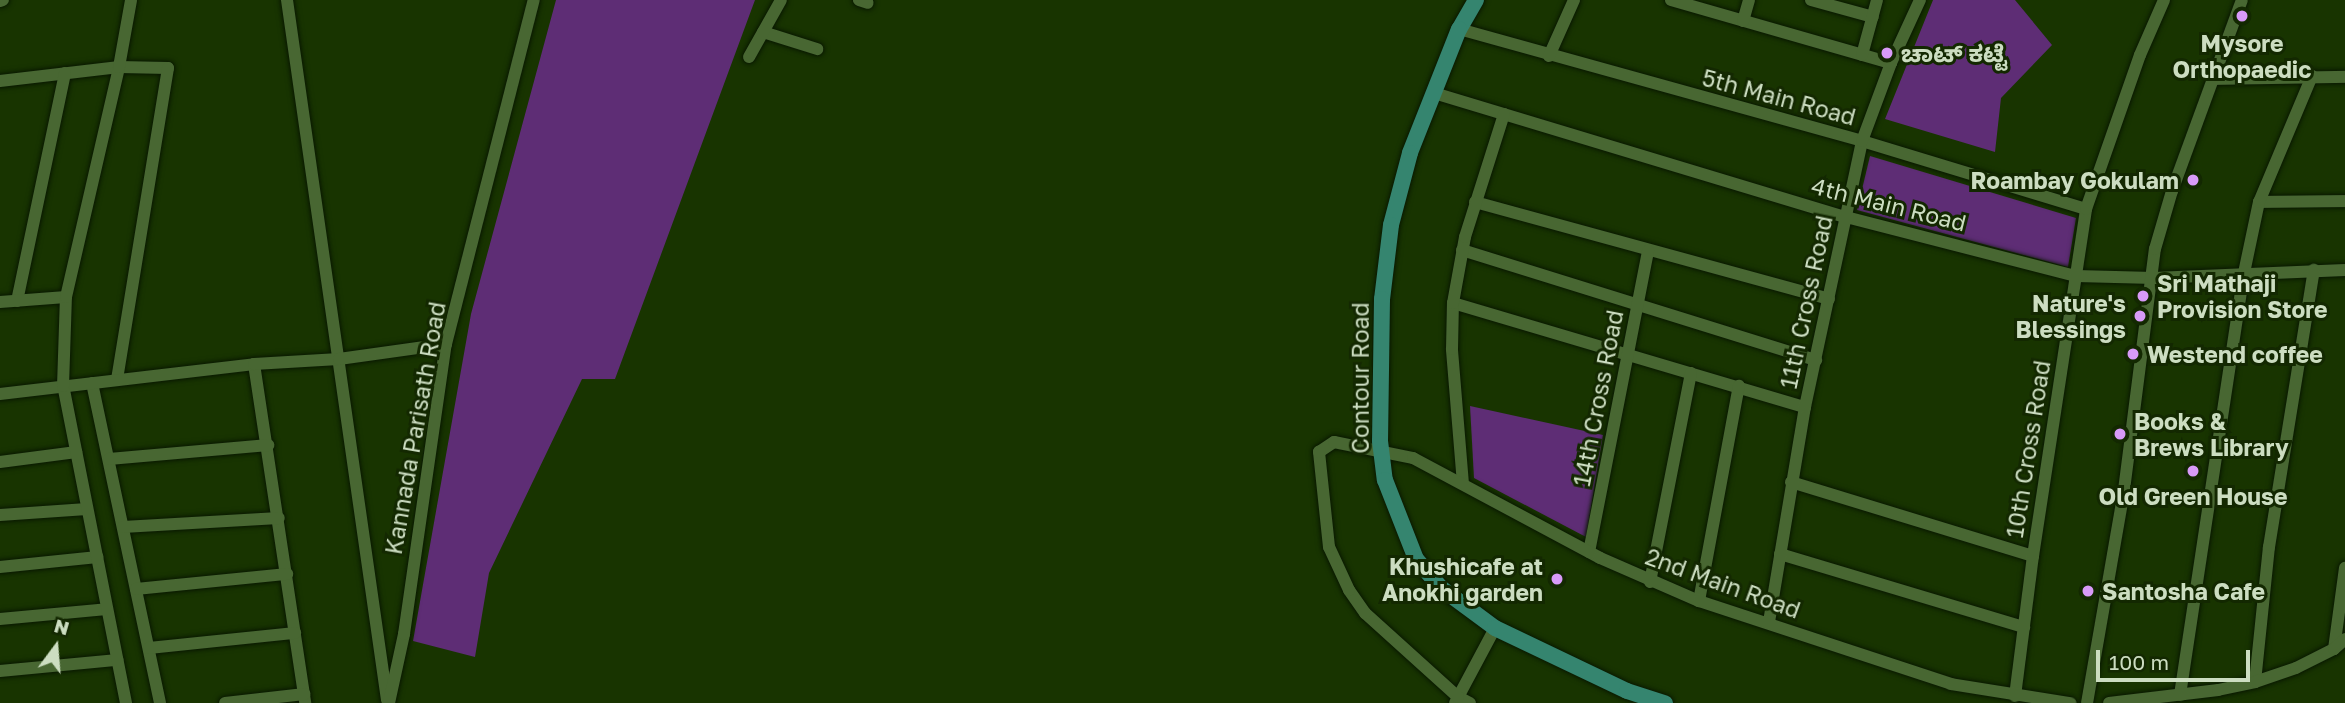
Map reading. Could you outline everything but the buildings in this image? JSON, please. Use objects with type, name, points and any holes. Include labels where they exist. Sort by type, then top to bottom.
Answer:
[{"type":"main road","name":"Contour Road","points":[[1476,0],[1459,29],[1410,153],[1391,225],[1382,299],[1381,450],[1385,480],[1416,559],[1441,588],[1496,628],[1627,691],[1665,703]]},
{"type":"street","points":[[126,703],[63,386],[66,297],[119,67],[131,0]]},
{"type":"street","points":[[287,0],[388,703]]},
{"type":"street","name":"Kannada Parisath Road","points":[[388,703],[404,634],[446,344],[534,0]]},
{"type":"street","points":[[749,57],[781,0]]},
{"type":"street","points":[[1549,56],[1574,0]]},
{"type":"street","points":[[1671,0],[1891,63]]},
{"type":"street","points":[[1743,21],[1749,0]]},
{"type":"street","points":[[1811,0],[1872,18]]},
{"type":"street","points":[[1862,55],[1877,0]]},
{"type":"street","name":"11th Cross Road","points":[[1769,622],[1805,407],[1861,141],[1891,63],[1920,0]]},
{"type":"street","name":"10th Cross Road","points":[[2015,696],[2033,556],[2086,209],[2140,55],[2164,0]]},
{"type":"street","points":[[2087,703],[2124,490],[2154,278],[2155,249],[2172,191],[2242,0]]},
{"type":"street","name":"5th Main Road","points":[[1459,29],[1861,141],[2086,209]]},
{"type":"street","points":[[763,32],[817,49]]},
{"type":"street","points":[[0,81],[119,67],[167,68],[117,379]]},
{"type":"street","points":[[17,301],[65,73]]},
{"type":"street","points":[[2180,695],[2244,272],[2259,202],[2312,76]]},
{"type":"street","points":[[2214,79],[2345,77]]},
{"type":"street","name":"4th Main Road","points":[[1434,93],[1846,216],[2076,275],[2154,278],[2244,272],[2345,270]]},
{"type":"street","points":[[1463,484],[1452,349],[1453,303],[1462,250],[1504,114]]},
{"type":"street","points":[[2259,202],[2345,201]]},
{"type":"street","points":[[1475,202],[1829,299]]},
{"type":"street","points":[[1462,250],[1816,359]]},
{"type":"street","name":"14th Cross Road","points":[[1589,552],[1648,251]]},
{"type":"street","points":[[2255,682],[2269,547],[2314,270]]},
{"type":"street","points":[[0,302],[66,297]]},
{"type":"street","points":[[1453,303],[1805,407]]},
{"type":"street","points":[[0,394],[254,364],[339,359],[446,344]]},
{"type":"street","points":[[225,703],[305,699],[254,364]]},
{"type":"street","points":[[1650,582],[1691,373]]},
{"type":"street","points":[[92,383],[160,703]]},
{"type":"street","points":[[1699,601],[1739,386]]},
{"type":"street","name":"2nd Main Road","points":[[1461,701],[1365,613],[1349,590],[1329,547],[1319,452],[1335,442],[1413,458],[1589,552],[1650,582],[1699,601],[1951,684],[2070,703]]},
{"type":"street","points":[[109,459],[268,445]]},
{"type":"street","points":[[0,461],[76,452]]},
{"type":"street","points":[[1791,482],[2033,556]]},
{"type":"street","points":[[0,515],[87,509]]},
{"type":"street","points":[[123,527],[279,518]]},
{"type":"street","points":[[1780,554],[2024,627]]},
{"type":"street","points":[[0,568],[97,557]]},
{"type":"street","points":[[2334,649],[2345,568]]},
{"type":"street","points":[[136,589],[287,574]]},
{"type":"street","points":[[0,620],[107,610]]},
{"type":"street","points":[[1461,701],[1496,628]]},
{"type":"street","points":[[149,648],[295,633]]},
{"type":"street","points":[[2109,703],[2180,695],[2255,682],[2297,668],[2334,649],[2345,639]]},
{"type":"street","points":[[0,671],[117,660]]},
{"type":"shaded area","points":[[556,0],[755,0],[615,379],[582,379],[489,573],[475,657],[413,641],[471,314]]},
{"type":"shaded area","points":[[1933,0],[2015,0],[2052,45],[2001,98],[1995,152],[1885,119]]},
{"type":"shaded area","points":[[1870,156],[2076,218],[2068,267],[1857,210]]},
{"type":"shaded area","points":[[1470,406],[1603,435],[1586,537],[1474,478]]},
{"type":"place","name":"Mysore Orthopaedic","points":[[2242,16]]},
{"type":"place","name":"ಚಾಟ್ ಕಟ್ಟೆ","points":[[1887,53]]},
{"type":"place","name":"Roambay Gokulam","points":[[2193,180]]},
{"type":"place","name":"Sri Mathaji Provision Store","points":[[2143,296]]},
{"type":"place","name":"Nature's Blessings","points":[[2140,316]]},
{"type":"place","name":"Westend coffee","points":[[2133,354]]},
{"type":"place","name":"Books & Brews Library","points":[[2120,434]]},
{"type":"place","name":"Old Green House","points":[[2193,471]]},
{"type":"place","name":"Khushicafe at Anokhi garden","points":[[1557,579]]},
{"type":"place","name":"Santosha Cafe","points":[[2088,591]]}]
